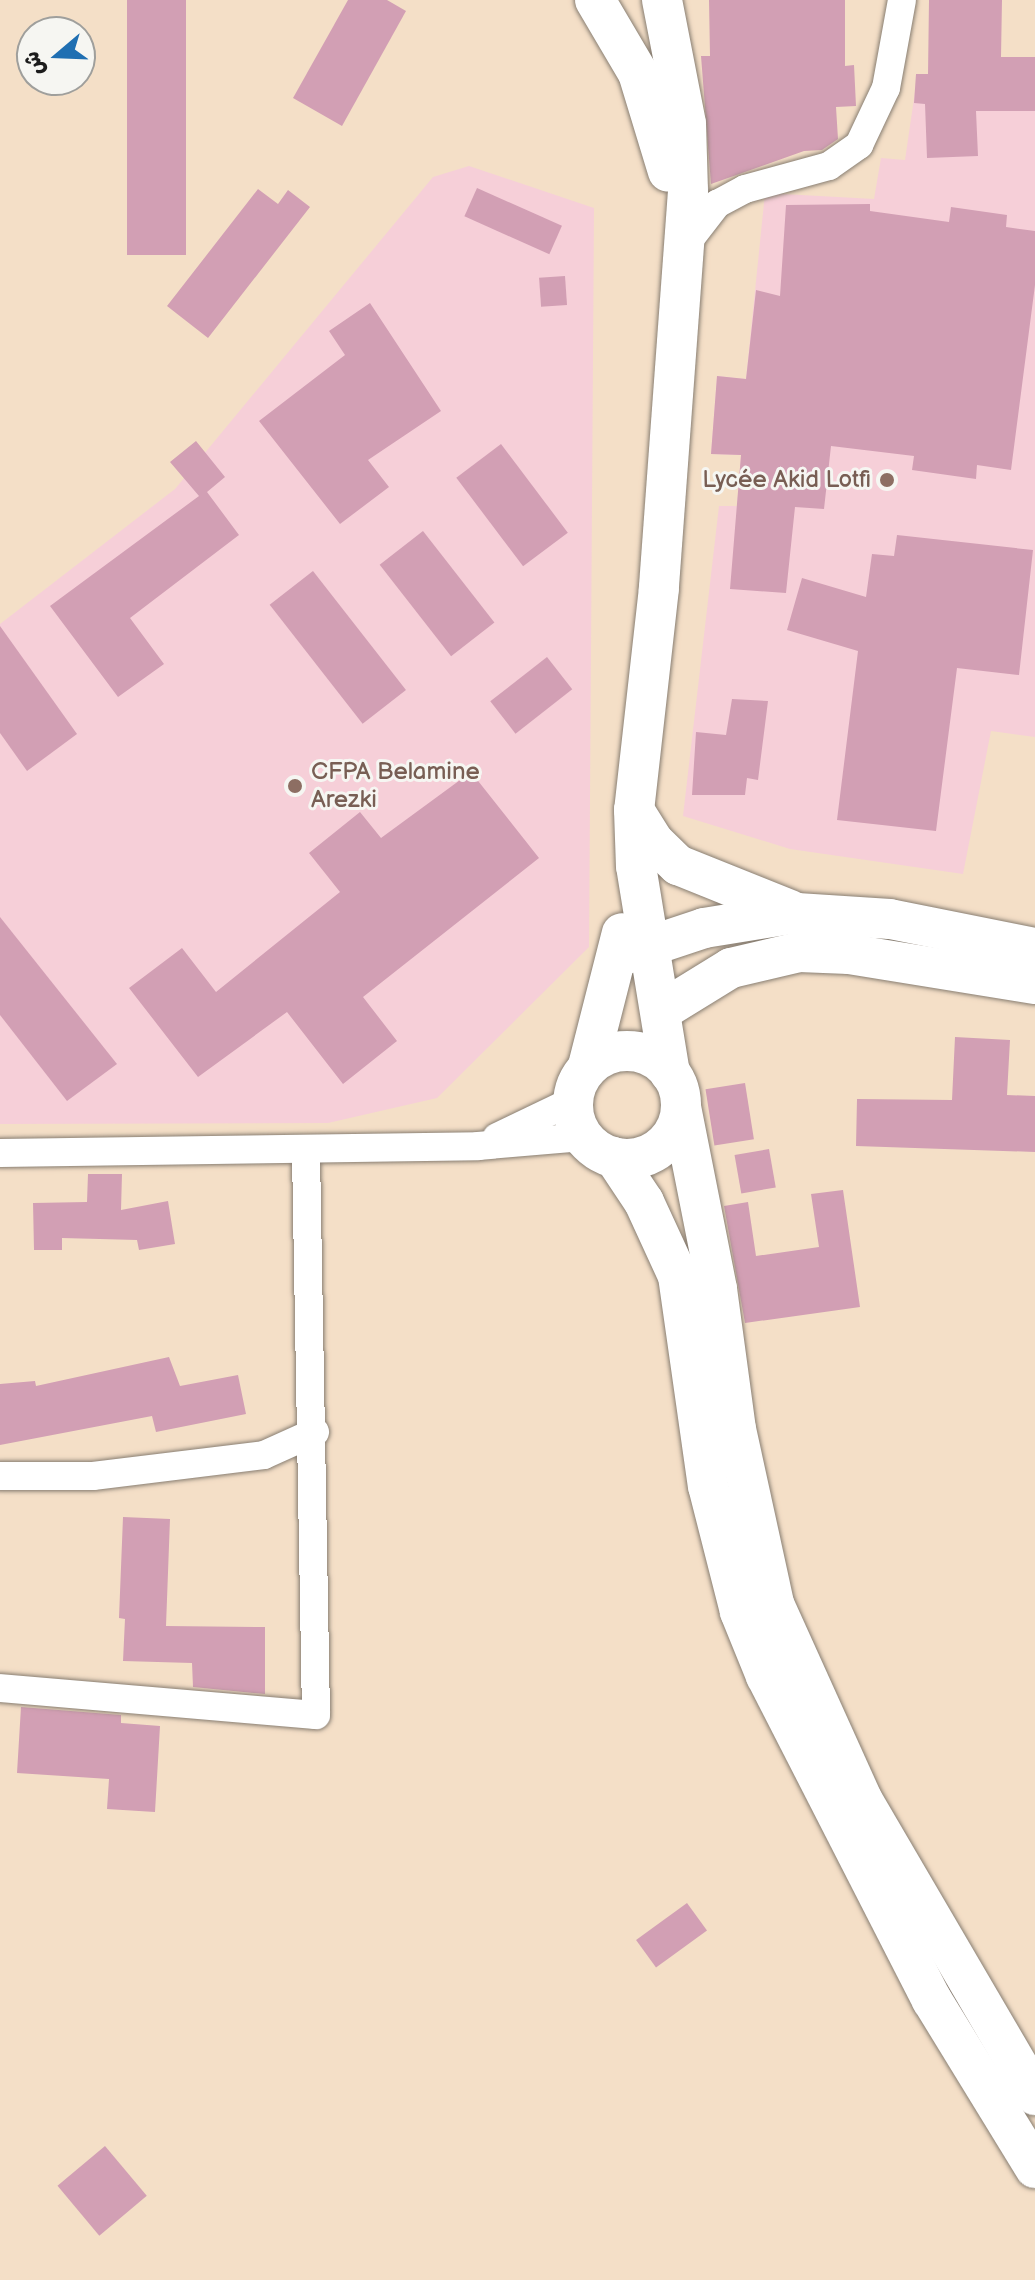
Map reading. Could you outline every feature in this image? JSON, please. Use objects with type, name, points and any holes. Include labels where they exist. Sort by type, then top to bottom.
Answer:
[{"type":"main road","points":[[627,0],[596,0],[638,73],[656,119],[680,251]]},
{"type":"main road","points":[[662,0],[686,124],[688,191],[680,251],[659,588],[634,810],[633,950],[589,1115],[644,1202],[678,1276],[708,1486],[740,1612],[766,1676],[932,2000],[1035,2168]]},
{"type":"main road","points":[[634,810],[653,841],[678,865],[797,913]]},
{"type":"main road","points":[[633,950],[740,920],[797,913],[890,919],[1035,948]]},
{"type":"main road","points":[[633,950],[661,1011],[717,1289],[742,1461],[774,1604],[862,1799],[1035,2095]]},
{"type":"main road","points":[[661,1011],[731,968],[799,952],[849,954],[1035,984]]},
{"type":"main road","points":[[621,1050],[657,1060],[676,1090],[671,1134],[651,1154],[589,1115],[621,1050]]},
{"type":"street","points":[[680,251],[717,204],[745,189],[829,166],[859,145],[886,88],[902,0]]},
{"type":"street","points":[[0,1153],[306,1151],[478,1146],[589,1115]]},
{"type":"street","points":[[0,1688],[316,1715],[315,1432],[306,1151]]},
{"type":"street","points":[[0,1476],[93,1476],[264,1455],[315,1432]]},
{"type":"shaded area","name":"Lycée Akid Lotfi","points":[[917,78],[1035,94],[1035,737],[991,731],[963,874],[790,849],[683,816],[719,506],[737,506],[741,455],[711,454],[717,376],[746,379],[765,193],[874,199],[881,158],[905,160]]},
{"type":"shaded area","name":"CFPA Belamine Arezki","points":[[469,166],[594,208],[589,947],[437,1098],[328,1123],[0,1124],[0,624],[175,489],[433,177]]},
{"type":"building","points":[[127,0],[186,0],[186,255],[127,255]]},
{"type":"building","points":[[348,0],[387,0],[406,11],[342,126],[293,98]]},
{"type":"building","points":[[709,0],[845,0],[845,66],[854,65],[856,106],[836,107],[838,139],[822,150],[804,151],[711,184],[701,56],[710,56]]},
{"type":"building","points":[[929,0],[1002,0],[1001,57],[1035,57],[1035,111],[976,111],[978,156],[927,158],[925,104],[914,103],[916,74],[928,74]]},
{"type":"building","points":[[477,188],[562,226],[549,254],[464,216]]},
{"type":"building","points":[[258,189],[278,204],[288,190],[310,207],[208,338],[167,306]]},
{"type":"building","points":[[870,204],[870,211],[949,222],[951,207],[1007,215],[1006,227],[1035,231],[1035,285],[1011,470],[977,465],[976,479],[912,470],[914,456],[831,446],[824,509],[795,507],[786,593],[730,589],[741,455],[711,454],[717,376],[746,379],[756,290],[780,296],[786,205]]},
{"type":"building","points":[[565,276],[567,305],[541,307],[539,278]]},
{"type":"building","points":[[370,303],[441,411],[368,460],[389,487],[340,524],[259,421],[345,355],[329,331]]},
{"type":"building","points":[[196,441],[225,477],[207,492],[239,535],[130,618],[164,664],[118,697],[50,606],[199,496],[170,462]]},
{"type":"building","points":[[501,444],[568,533],[523,566],[456,478]]},
{"type":"building","points":[[423,531],[494,622],[451,656],[380,565]]},
{"type":"building","points":[[897,535],[1033,550],[1019,675],[957,668],[936,831],[837,820],[858,651],[787,630],[802,578],[866,597],[872,554],[894,556]]},
{"type":"building","points":[[313,571],[406,690],[363,724],[270,605]]},
{"type":"building","points":[[0,626],[77,734],[27,771],[0,733]]},
{"type":"building","points":[[547,657],[572,689],[516,734],[490,701]]},
{"type":"building","points":[[732,699],[768,701],[758,780],[747,778],[745,795],[692,795],[696,732],[726,735]]},
{"type":"building","points":[[471,772],[539,858],[363,997],[397,1041],[343,1084],[287,1012],[198,1077],[129,988],[182,948],[216,992],[340,892],[309,853],[360,812],[381,838]]},
{"type":"building","points":[[0,917],[117,1064],[67,1101],[0,1015]]},
{"type":"building","points":[[955,1037],[1010,1040],[1007,1095],[1035,1096],[1035,1152],[856,1146],[857,1099],[952,1100]]},
{"type":"building","points":[[745,1083],[754,1139],[714,1146],[705,1089]]},
{"type":"building","points":[[769,1149],[776,1187],[741,1193],[735,1155]]},
{"type":"building","points":[[88,1174],[122,1174],[121,1210],[168,1201],[175,1244],[139,1250],[137,1240],[62,1238],[62,1250],[34,1250],[33,1203],[87,1202]]},
{"type":"building","points":[[843,1190],[860,1307],[745,1323],[724,1206],[748,1202],[756,1256],[819,1247],[811,1194]]},
{"type":"building","points":[[169,1357],[180,1386],[238,1375],[246,1414],[156,1432],[152,1416],[0,1445],[0,1384],[35,1381],[36,1386]]},
{"type":"building","points":[[123,1517],[170,1519],[166,1626],[265,1627],[265,1694],[193,1687],[192,1663],[123,1661],[125,1619],[119,1618]]},
{"type":"building","points":[[21,1707],[121,1715],[121,1723],[160,1726],[155,1812],[107,1809],[109,1779],[17,1773]]},
{"type":"building","points":[[687,1903],[707,1931],[656,1968],[636,1940]]},
{"type":"building","points":[[105,2146],[147,2196],[99,2236],[58,2186]]},
{"type":"place","name":"Lycée Akid Lotfi","points":[[887,480]]},
{"type":"place","name":"CFPA Belamine Arezki","points":[[295,786]]}]
